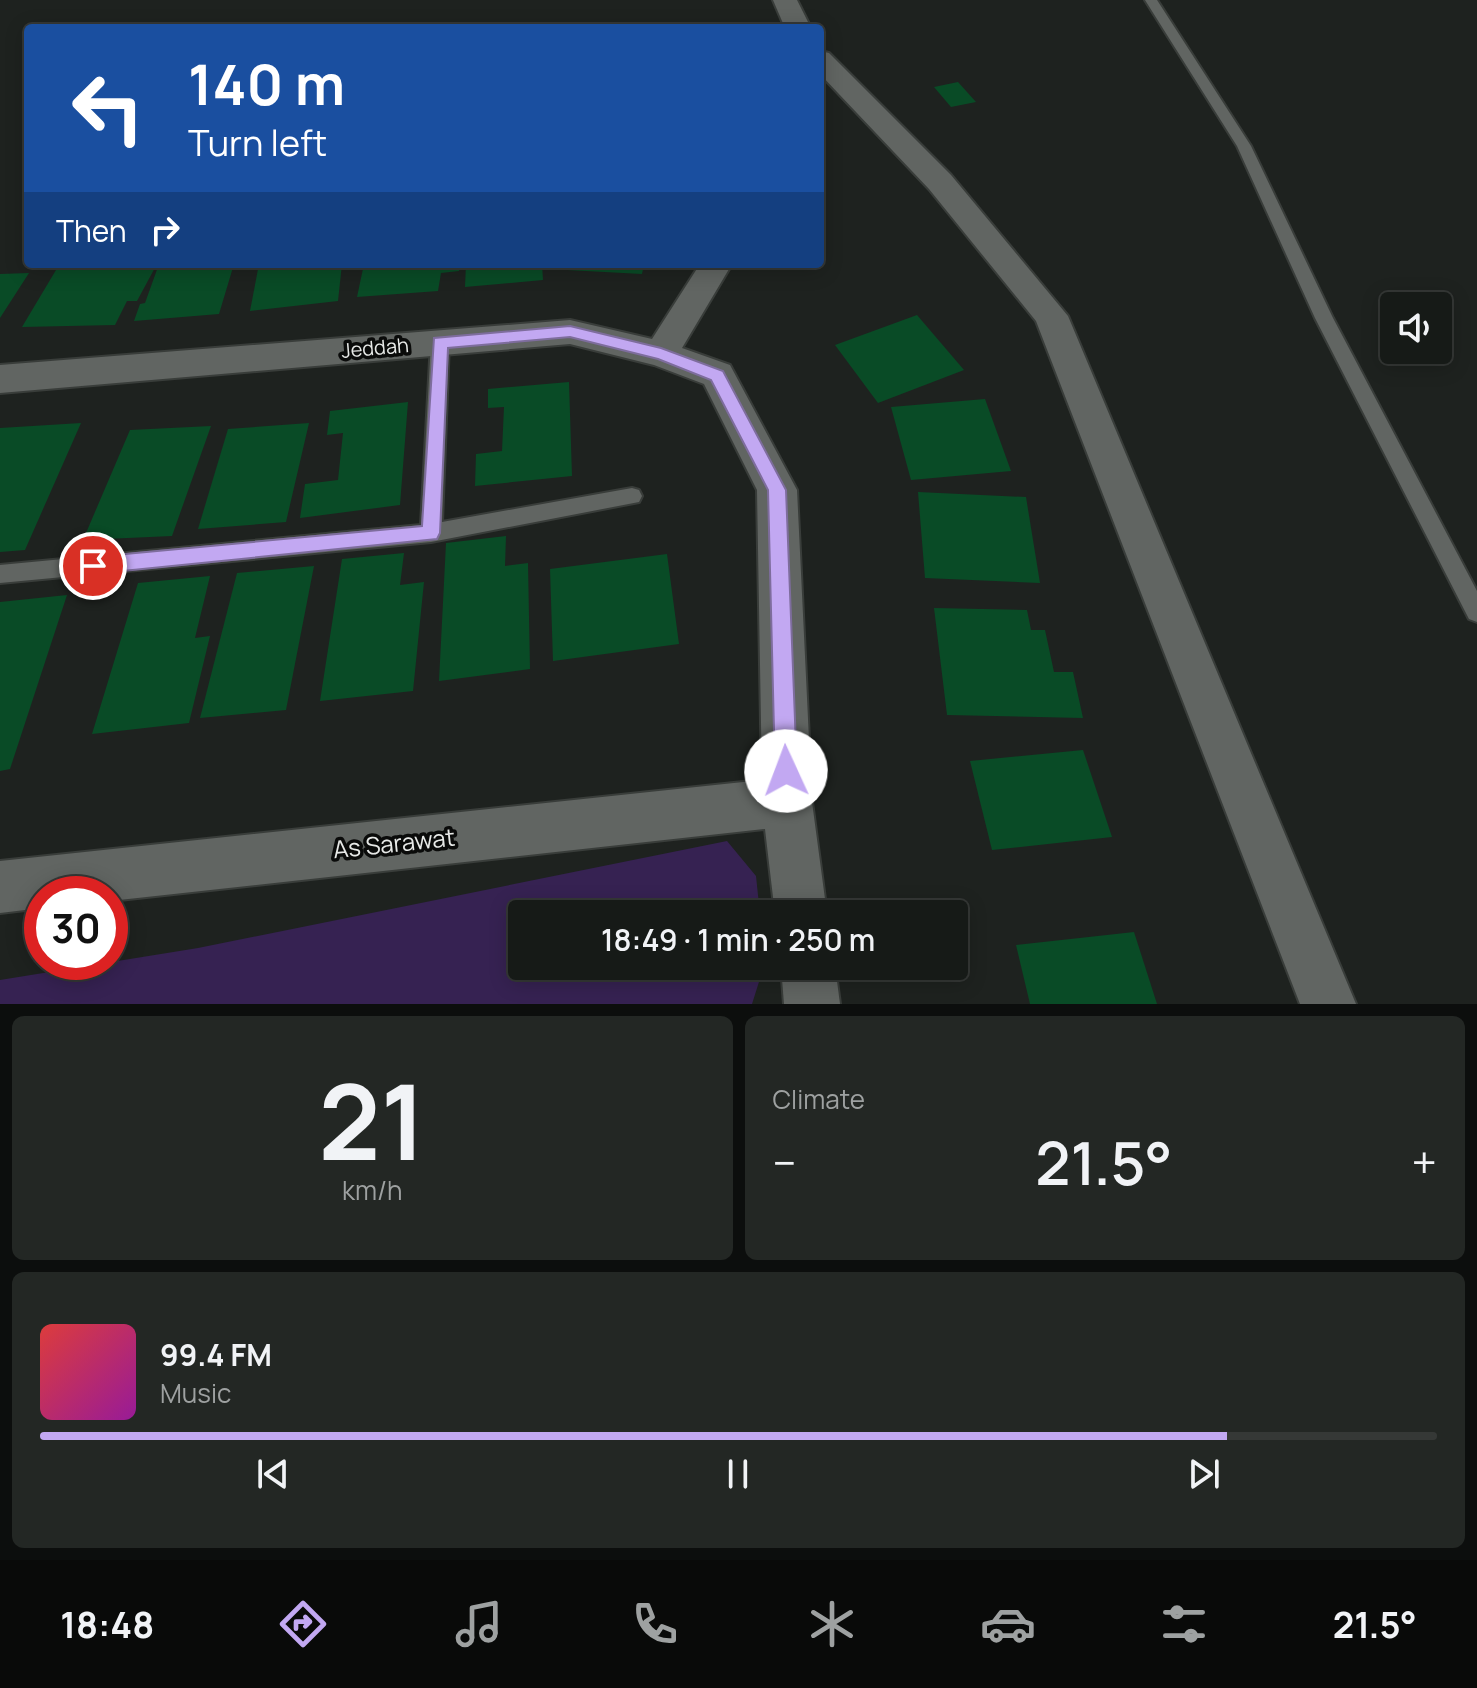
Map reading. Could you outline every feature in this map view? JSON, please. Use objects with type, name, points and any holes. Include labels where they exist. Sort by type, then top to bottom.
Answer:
[{"type":"street","points":[[785,0],[796,24]]},
{"type":"street","points":[[827,81],[940,182],[1051,316],[1328,1004]]},
{"type":"street","points":[[661,354],[714,268]]},
{"type":"street","name":"Jeddah","points":[[0,379],[570,332],[661,354],[717,375],[777,490],[787,802],[799,900]]},
{"type":"street","name":"As Sarawat","points":[[0,887],[787,802]]},
{"type":"street","points":[[809,980],[812,1004]]},
{"type":"lane","points":[[1151,0],[1244,146],[1324,318],[1477,612]]},
{"type":"lane","points":[[431,533],[440,342]]},
{"type":"lane","points":[[0,574],[431,533],[632,496]]},
{"type":"shaded area","points":[[727,841],[756,876],[759,900],[508,900],[508,980],[760,980],[752,1004],[0,1004],[0,980],[24,976],[24,980],[128,980],[128,959],[198,948]]},
{"type":"building","points":[[958,82],[976,102],[951,107],[934,87]]},
{"type":"building","points":[[155,268],[137,301],[127,301],[115,325],[22,327],[56,270]]},
{"type":"building","points":[[158,268],[233,268],[219,314],[134,321],[140,304],[145,303]]},
{"type":"building","points":[[258,268],[342,268],[338,301],[250,311]]},
{"type":"building","points":[[363,268],[459,268],[459,271],[441,273],[438,291],[357,297]]},
{"type":"building","points":[[466,268],[542,268],[543,280],[465,287]]},
{"type":"building","points":[[568,268],[643,268],[642,274]]},
{"type":"building","points":[[29,273],[0,318],[0,274]]},
{"type":"building","points":[[917,315],[964,370],[878,403],[835,345]]},
{"type":"building","points":[[569,382],[572,476],[475,486],[476,454],[502,451],[504,407],[488,408],[488,389]]},
{"type":"building","points":[[985,399],[1011,471],[911,480],[891,407]]},
{"type":"building","points":[[408,402],[400,505],[300,518],[305,484],[338,480],[343,433],[327,435],[330,411]]},
{"type":"building","points":[[81,423],[25,550],[0,552],[0,428]]},
{"type":"building","points":[[309,423],[286,522],[198,529],[228,429]]},
{"type":"building","points":[[211,426],[172,536],[83,540],[130,430]]},
{"type":"building","points":[[918,492],[1026,497],[1040,583],[925,578]]},
{"type":"building","points":[[506,536],[505,566],[528,563],[530,669],[439,681],[446,543]]},
{"type":"building","points":[[404,553],[400,585],[424,582],[413,691],[320,701],[342,559]]},
{"type":"building","points":[[667,554],[679,644],[553,661],[550,569]]},
{"type":"building","points":[[314,566],[286,710],[200,718],[237,573]]},
{"type":"building","points":[[210,576],[195,638],[210,636],[189,723],[92,734],[138,583]]},
{"type":"building","points":[[67,595],[10,769],[0,771],[0,602]]},
{"type":"building","points":[[934,608],[1027,610],[1031,630],[1045,630],[1054,672],[1073,672],[1083,718],[947,715]]},
{"type":"building","points":[[1083,750],[1112,837],[992,850],[970,761]]},
{"type":"building","points":[[1134,932],[1157,1004],[1030,1004],[1016,945]]},
{"type":"route","points":[[93,566],[431,533],[440,342],[570,332],[661,354],[717,375],[777,490],[786,771]]}]
